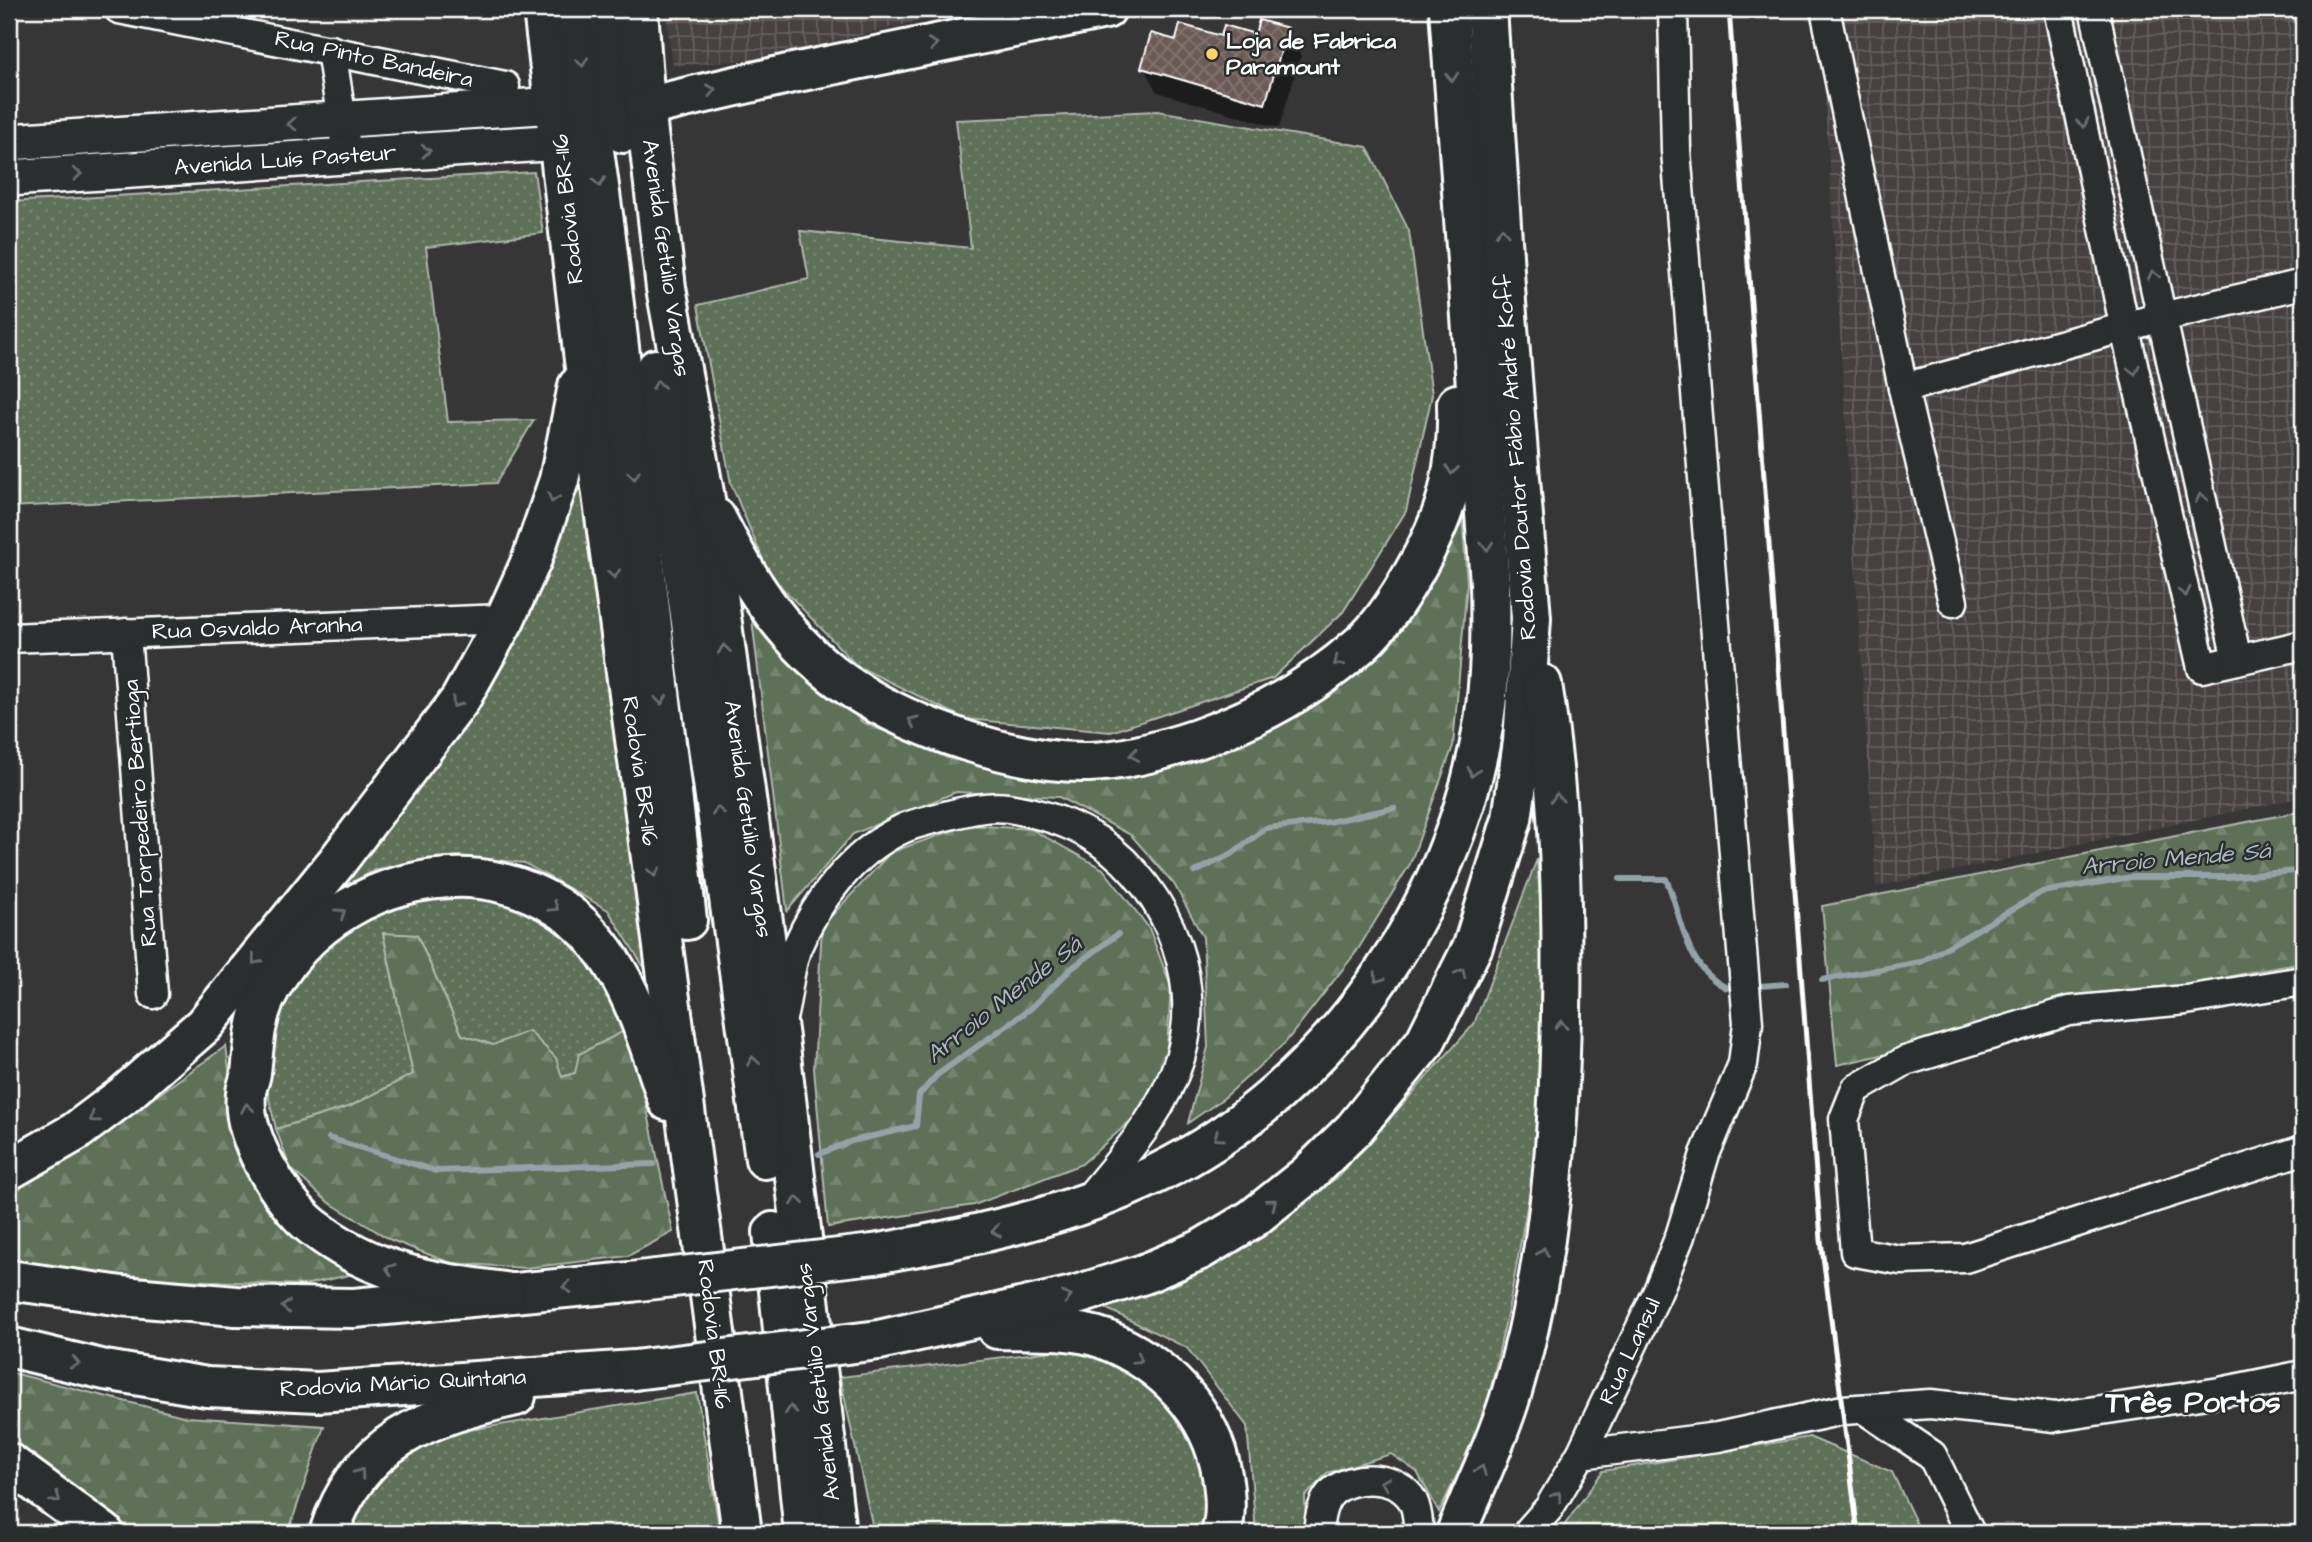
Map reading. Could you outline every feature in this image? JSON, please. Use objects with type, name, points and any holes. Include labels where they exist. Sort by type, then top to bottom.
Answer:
[{"type":"highway","name":"Rodovia BR-116","points":[[543,9],[559,123],[584,360],[733,1488],[742,1533]]},
{"type":"highway","name":"Rodovia BR-116","points":[[574,9],[605,229],[760,1533]]},
{"type":"highway","points":[[607,9],[762,1128],[804,1533]]},
{"type":"highway","name":"Avenida Getúlio Vargas","points":[[638,9],[645,107],[666,288],[704,493],[779,1038],[836,1533]]},
{"type":"highway","points":[[645,107],[789,74],[1106,9]]},
{"type":"highway","name":"Rodovia Doutor Fábio André Koff","points":[[505,1292],[630,1282],[874,1254],[1010,1228],[1085,1203],[1158,1173],[1203,1148],[1254,1112],[1301,1069],[1345,1023],[1389,963],[1425,900],[1453,838],[1471,782],[1484,721],[1491,653],[1490,583],[1449,9]]},
{"type":"highway","name":"Rodovia Doutor Fábio André Koff","points":[[634,1370],[879,1340],[1073,1296],[1143,1274],[1200,1250],[1252,1219],[1307,1175],[1354,1129],[1424,1042],[1473,946],[1512,819],[1523,742],[1531,618],[1506,302],[1487,9]]},
{"type":"highway","points":[[704,493],[744,573],[779,622],[818,661],[853,689],[906,718],[957,740],[1024,755],[1089,762],[1168,749],[1235,726],[1300,692],[1363,643],[1398,598],[1427,543],[1449,490],[1458,422],[1456,337],[1469,307]]},
{"type":"highway","points":[[9,1170],[75,1132],[123,1096],[204,1025],[336,863],[460,699],[505,619],[532,559],[559,481],[584,360]]},
{"type":"highway","points":[[1456,1533],[1511,1397],[1533,1310],[1558,1147],[1563,914],[1555,765],[1531,618]]},
{"type":"highway","points":[[505,1292],[422,1281],[346,1251],[310,1226],[281,1192],[260,1156],[245,1095],[254,1034],[264,1001],[284,968],[310,939],[338,915],[369,895],[405,882],[447,877],[486,879],[521,887],[586,930],[619,974],[641,1019],[693,1175]]},
{"type":"highway","points":[[9,1280],[122,1296],[249,1306],[354,1308],[505,1292]]},
{"type":"highway","points":[[929,1328],[1055,1330],[1103,1339],[1171,1380],[1194,1404],[1219,1456],[1225,1490],[1221,1533]]},
{"type":"highway","name":"Rodovia Mário Quintana","points":[[9,1347],[105,1370],[207,1387],[318,1392],[634,1370]]},
{"type":"highway","points":[[329,1533],[344,1497],[363,1468],[392,1440],[432,1419],[477,1405],[634,1370]]},
{"type":"highway","points":[[828,1452],[853,1533]]},
{"type":"highway","points":[[9,1463],[104,1533]]},
{"type":"highway","points":[[798,1478],[815,1533]]},
{"type":"highway","points":[[726,1533],[733,1488]]},
{"type":"main road","name":"Avenida Luís Pasteur","points":[[9,142],[342,121],[559,123]]},
{"type":"main road","name":"Avenida Luís Pasteur","points":[[9,178],[347,157],[559,123]]},
{"type":"street","name":"Rua Pinto Bandeira","points":[[119,9],[505,86]]},
{"type":"street","name":"Rua Lansul","points":[[1527,1533],[1549,1508],[1581,1454],[1658,1291],[1680,1236],[1706,1154],[1743,1064],[1748,1023],[1676,151],[1673,9]]},
{"type":"street","points":[[1825,9],[1903,387],[1953,602]]},
{"type":"street","points":[[2058,9],[2125,329],[2202,668],[2303,645]]},
{"type":"street","points":[[2094,9],[2237,660]]},
{"type":"street","points":[[331,50],[347,157]]},
{"type":"street","points":[[2076,93],[2111,85]]},
{"type":"street","points":[[2092,167],[2127,159]]},
{"type":"street","points":[[1903,387],[2162,317],[2303,284]]},
{"type":"street","name":"Rua Osvaldo Aranha","points":[[9,638],[505,619]]},
{"type":"street","name":"Rua Torpedeiro Bertioga","points":[[126,633],[153,994]]},
{"type":"street","points":[[779,1038],[796,948],[817,909],[841,875],[873,846],[901,829],[967,810],[1006,808],[1045,817],[1084,832],[1128,869],[1162,911],[1184,966],[1188,992],[1181,1056],[1167,1091],[1152,1120],[1085,1203]]},
{"type":"street","points":[[2303,981],[2186,1000],[2069,1011],[1905,1061],[1856,1089],[1844,1119],[1855,1252],[1900,1260],[1965,1258],[2303,1150]]},
{"type":"street","points":[[1581,1454],[1718,1437],[1843,1410],[1930,1404],[2054,1417],[2220,1392],[2303,1375]]},
{"type":"street","points":[[1864,1409],[1932,1455],[1969,1533]]},
{"type":"street","points":[[1318,1533],[1321,1511],[1330,1494],[1359,1481],[1380,1479],[1399,1486],[1413,1501],[1419,1533]]},
{"type":"shaded area","points":[[665,9],[969,9],[761,59],[673,66]]},
{"type":"shaded area","points":[[1819,9],[2303,9],[2303,797],[1876,887]]},
{"type":"green space","points":[[1158,111],[1367,147],[1409,231],[1432,395],[1406,511],[1343,612],[1273,678],[1111,732],[965,719],[857,666],[769,574],[731,484],[698,305],[809,279],[800,231],[971,248],[956,120]]},
{"type":"green space","points":[[534,172],[543,233],[426,247],[448,422],[534,420],[496,483],[9,507],[9,202]]},
{"type":"green space","points":[[583,463],[647,972],[608,910],[524,863],[457,856],[377,869],[331,894]]},
{"type":"green space","points":[[1461,498],[1467,583],[1453,746],[1410,864],[1357,951],[1285,1043],[1224,1098],[1188,1123],[1208,1047],[1203,937],[1174,884],[1131,835],[1059,797],[956,792],[853,834],[787,911],[751,611],[862,722],[950,759],[1061,776],[1170,769],[1289,716]]},
{"type":"green space","points":[[2303,811],[2303,963],[2246,973],[1837,1065],[1822,906]]},
{"type":"green space","points":[[969,825],[1031,829],[1103,869],[1149,928],[1171,987],[1166,1061],[1137,1115],[1082,1164],[974,1205],[828,1227],[814,1069],[822,926],[891,852]]},
{"type":"green space","points":[[1537,859],[1544,950],[1538,1146],[1510,1301],[1484,1420],[1439,1512],[1417,1472],[1391,1454],[1327,1473],[1305,1497],[1306,1533],[1256,1533],[1247,1426],[1187,1348],[1103,1307],[1180,1283],[1338,1177],[1474,1024]]},
{"type":"green space","points":[[433,891],[515,904],[552,921],[569,933],[591,956],[630,1028],[575,1073],[562,1077],[493,1045],[462,1035],[417,935],[383,934],[413,1074],[351,1106],[276,1129],[267,1087],[268,1053],[274,1027],[297,977],[314,955],[356,920],[381,907]]},
{"type":"green space","points":[[383,933],[417,935],[462,1035],[493,1045],[529,1031],[556,1058],[562,1077],[575,1073],[579,1054],[630,1028],[673,1232],[628,1256],[525,1268],[451,1263],[391,1240],[328,1202],[290,1168],[276,1129],[351,1106],[413,1074]]},
{"type":"green space","points":[[226,1046],[233,1102],[358,1273],[304,1285],[107,1277],[9,1260],[9,1186],[61,1164]]},
{"type":"green space","points":[[1061,1350],[1107,1357],[1159,1383],[1207,1460],[1209,1533],[874,1533],[840,1377]]},
{"type":"green space","points":[[9,1372],[187,1417],[324,1426],[288,1533],[134,1533],[9,1439]]},
{"type":"green space","points":[[697,1393],[718,1521],[715,1533],[347,1533],[367,1498],[389,1472],[416,1451],[451,1433]]},
{"type":"green space","points":[[1809,1437],[1892,1472],[1921,1533],[1559,1533],[1603,1471]]},
{"type":"building","name":"Loja de Fabrica Paramount","points":[[1259,20],[1288,28],[1265,104],[1141,68],[1151,33],[1176,40],[1180,24],[1221,36],[1224,25],[1255,34]]},
{"type":"waterway","name":"Arroio Mende Sá","points":[[1195,872],[1233,853],[1266,828],[1329,822],[1394,808]]},
{"type":"waterway","name":"Arroio Mende Sá","points":[[1822,980],[1921,962],[2042,892],[2131,877],[2227,877],[2296,871],[2303,867]]},
{"type":"waterway","name":"Arroio Mende Sá","points":[[1620,879],[1666,879],[1693,955],[1712,979],[1727,988]]},
{"type":"waterway","name":"Arroio Mende Sá","points":[[819,1154],[852,1141],[916,1126],[919,1095],[937,1075],[1030,1009],[1072,968],[1118,934]]},
{"type":"waterway","name":"Arroio Mende Sá","points":[[1760,986],[1786,984]]},
{"type":"waterway","name":"Arroio Mende Sá","points":[[329,1138],[436,1171],[654,1164]]},
{"type":"railway","points":[[1729,9],[1821,1240],[1858,1533]]},
{"type":"place","name":"Loja de Fabrica Paramount","points":[[1212,54]]},
{"type":"district","name":"Três Portos","points":[[2193,1403]]}]
